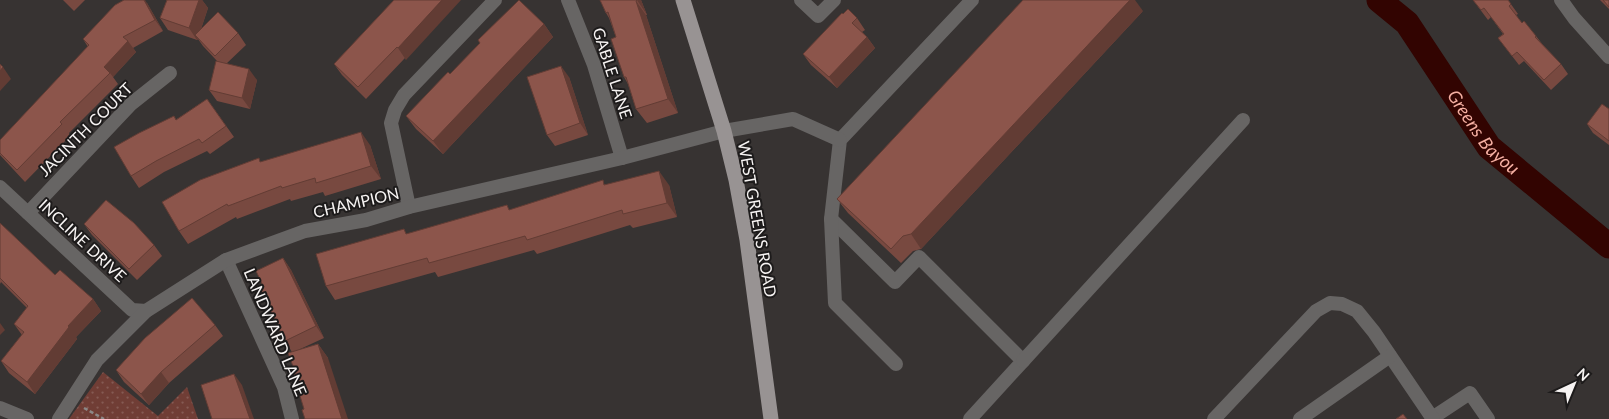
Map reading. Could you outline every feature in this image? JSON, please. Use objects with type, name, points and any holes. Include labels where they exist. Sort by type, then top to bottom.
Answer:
[{"type":"main road","name":"WEST GREENS ROAD","points":[[682,0],[724,131],[736,180],[747,240],[771,419]]},
{"type":"street","points":[[409,207],[391,123],[395,110],[404,95],[495,0]]},
{"type":"street","name":"GABLE LANE","points":[[568,0],[594,65],[622,158]]},
{"type":"street","points":[[801,0],[818,16],[834,0]]},
{"type":"street","points":[[896,364],[835,303],[831,218],[840,140],[972,0]]},
{"type":"street","points":[[1561,0],[1574,18],[1609,57]]},
{"type":"street","name":"JACINTH COURT","points":[[28,213],[131,104],[170,73]]},
{"type":"street","name":"CHAMPION","points":[[59,419],[97,360],[146,311],[226,260],[305,231],[366,220],[409,207],[622,158],[724,131],[793,119],[840,140]]},
{"type":"street","points":[[970,419],[1243,120]]},
{"type":"street","name":"INCLINE DRIVE","points":[[0,187],[132,310],[146,311]]},
{"type":"street","points":[[831,218],[895,282],[919,257],[1023,361]]},
{"type":"street","name":"LANDWARD LANE","points":[[226,260],[284,387],[292,419]]},
{"type":"street","points":[[1214,419],[1316,311],[1330,303],[1342,304],[1357,311],[1432,418],[1470,393],[1488,419]]},
{"type":"street","points":[[1300,419],[1390,356]]},
{"type":"street","points":[[0,408],[27,419]]},
{"type":"path","points":[[84,408],[104,419]]},
{"type":"shaded area","points":[[103,372],[158,416],[187,387],[198,419],[69,419]]},
{"type":"building","points":[[124,0],[144,0],[155,20],[123,37],[128,41],[104,67],[110,73],[60,122],[62,124],[17,170],[0,153],[0,140],[89,45],[83,39],[115,5]]},
{"type":"building","points":[[167,0],[199,0],[189,28],[160,18]]},
{"type":"building","points":[[394,0],[442,0],[398,48],[358,87],[334,64]]},
{"type":"building","points":[[519,0],[544,24],[433,141],[406,116],[448,72],[450,74],[480,43],[478,40]]},
{"type":"building","points":[[600,0],[637,0],[668,99],[636,109],[611,39],[616,37],[608,12],[606,13]]},
{"type":"building","points":[[1023,0],[1130,0],[911,234],[903,236],[891,249],[837,199]]},
{"type":"building","points":[[1473,0],[1508,0],[1511,4],[1509,6],[1522,23],[1524,21],[1535,37],[1561,64],[1544,80],[1517,52],[1512,56],[1498,38],[1504,34],[1484,8],[1481,10]]},
{"type":"building","points":[[1603,0],[1609,0],[1609,7]]},
{"type":"building","points":[[848,9],[857,18],[852,23],[867,37],[829,77],[803,54]]},
{"type":"building","points":[[218,12],[238,33],[215,56],[195,35]]},
{"type":"building","points":[[216,61],[249,69],[242,98],[209,90]]},
{"type":"building","points":[[561,66],[580,123],[547,135],[527,77]]},
{"type":"building","points":[[207,99],[226,126],[202,143],[199,139],[131,176],[114,147],[174,116],[176,120]]},
{"type":"building","points":[[1602,104],[1609,109],[1609,141],[1587,124]]},
{"type":"building","points":[[361,132],[371,166],[316,183],[315,178],[282,188],[281,186],[228,206],[227,204],[179,231],[162,202],[200,180],[259,158],[260,162]]},
{"type":"building","points":[[659,171],[667,203],[623,214],[622,210],[527,240],[525,236],[429,263],[427,258],[326,286],[316,254],[404,229],[406,234],[507,205],[509,210],[603,180],[604,185]]},
{"type":"building","points":[[106,200],[134,223],[154,245],[129,269],[84,224]]},
{"type":"building","points":[[0,223],[55,275],[60,270],[93,299],[68,326],[27,382],[1,361],[24,332],[14,324],[28,306],[0,278]]},
{"type":"building","points":[[283,258],[316,326],[285,341],[259,287],[263,286],[256,271]]},
{"type":"building","points":[[192,298],[215,325],[161,372],[141,394],[116,370],[145,338]]},
{"type":"building","points":[[318,344],[342,419],[305,419],[302,410],[304,409],[288,353]]},
{"type":"building","points":[[234,374],[250,419],[212,419],[201,385]]},
{"type":"building","points":[[1403,414],[1407,419],[1396,419]]},
{"type":"waterway","name":"Greens Bayou","points":[[1379,0],[1407,23],[1489,147],[1609,246]]}]
